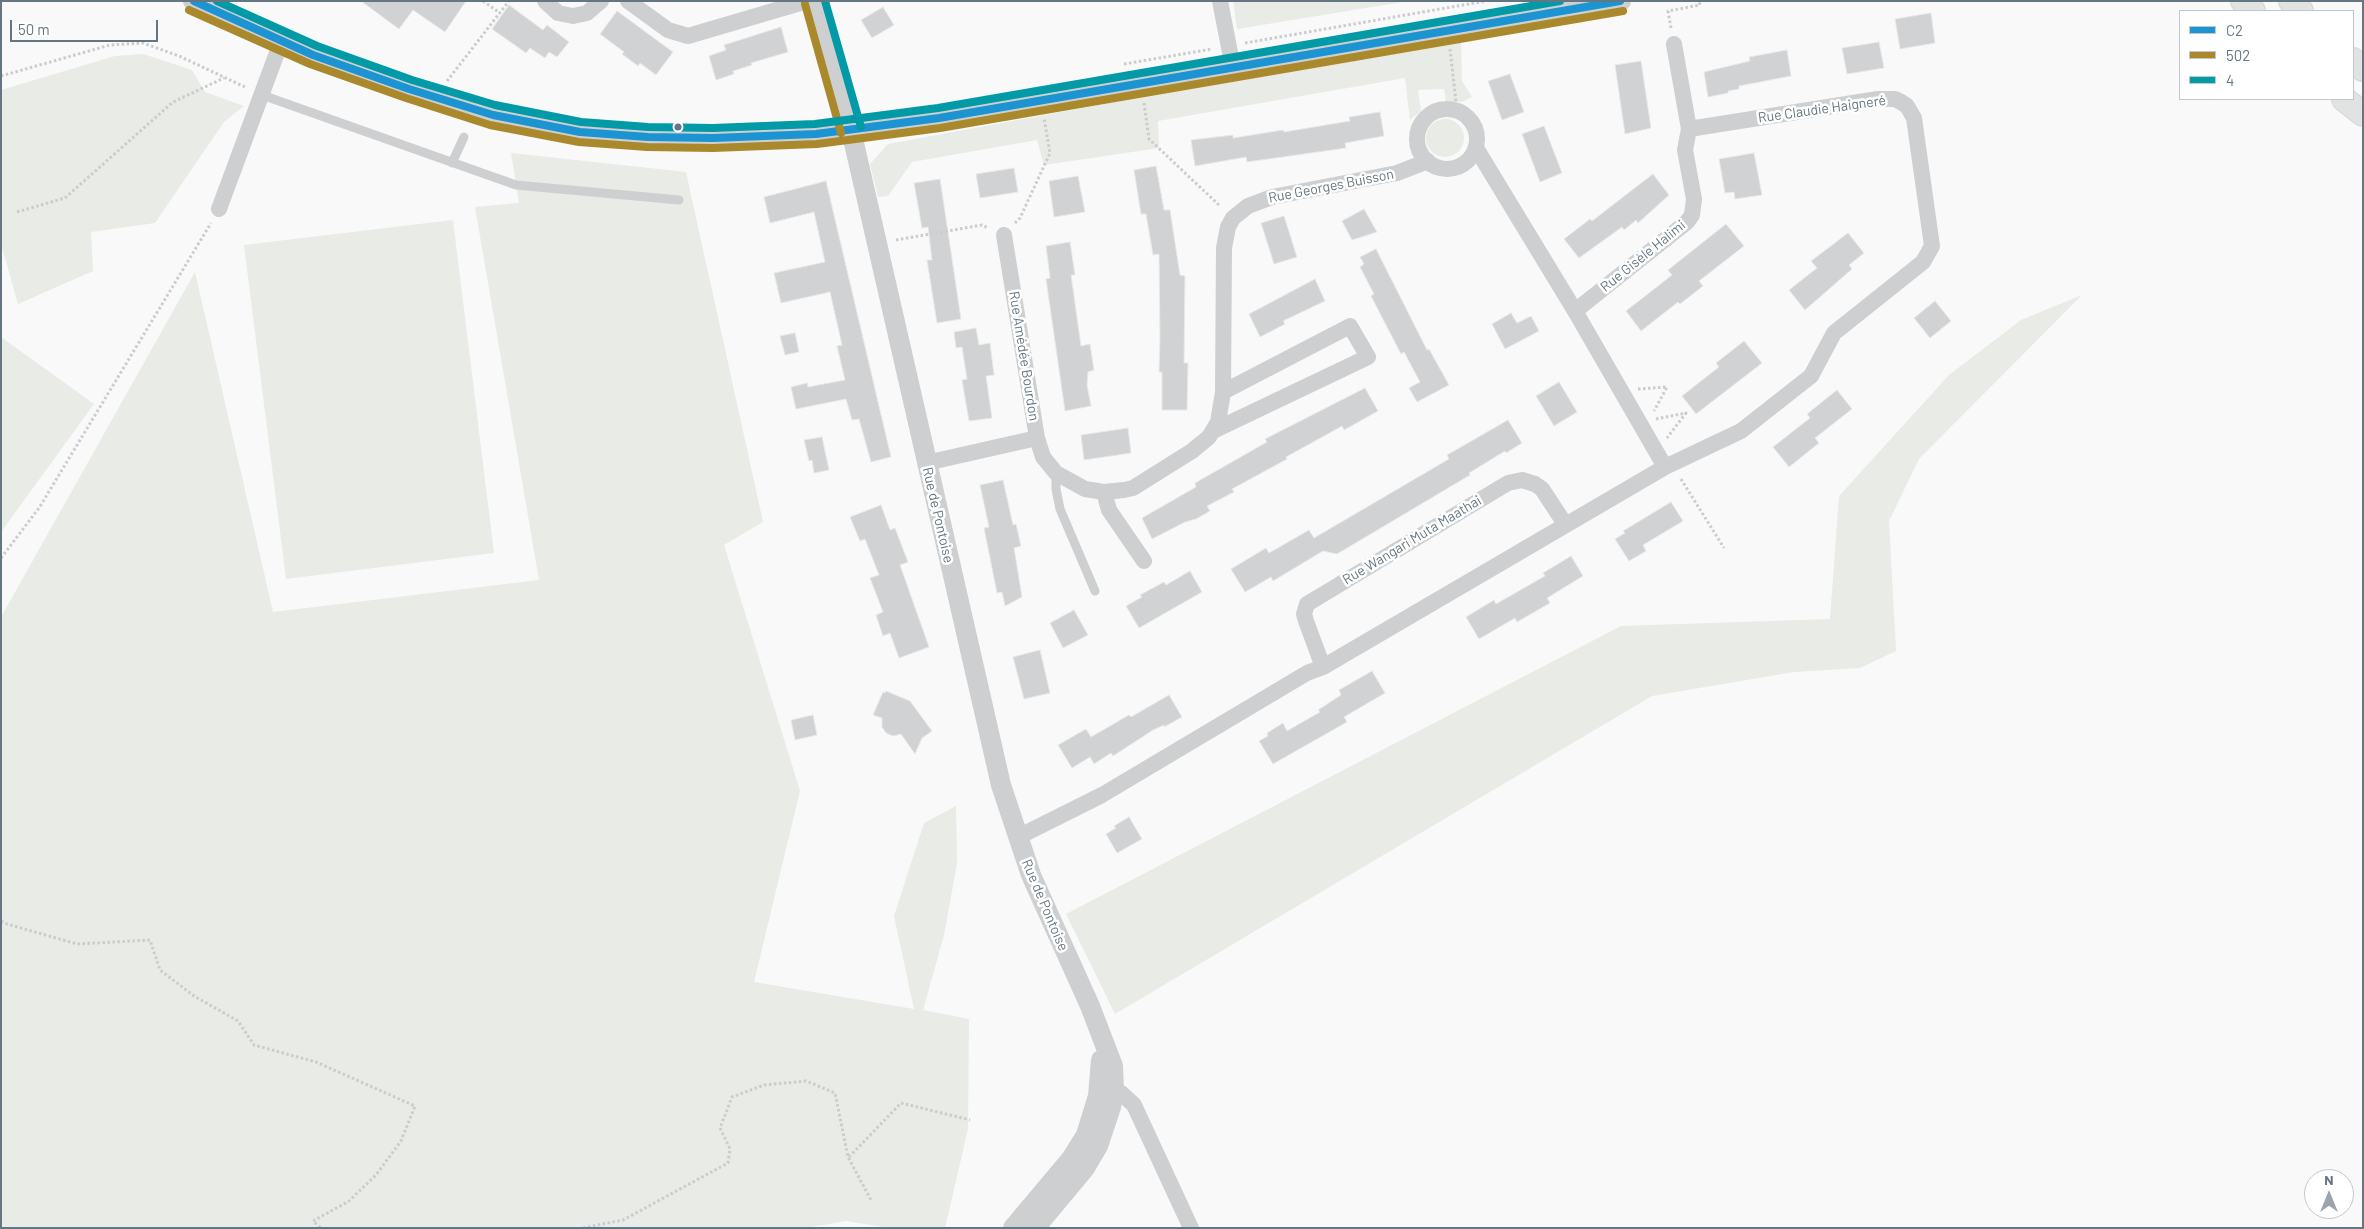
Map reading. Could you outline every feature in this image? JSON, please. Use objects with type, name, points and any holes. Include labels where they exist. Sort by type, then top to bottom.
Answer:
[{"type":"main road","points":[[2243,1],[2252,10]]},
{"type":"main road","points":[[2291,1],[2300,10]]},
{"type":"main road","points":[[2345,100],[2363,114]]},
{"type":"street","points":[[193,1],[281,42],[434,98],[527,122],[580,132],[606,134],[648,137],[746,138],[851,130],[1141,84],[1608,2]]},
{"type":"street","points":[[546,3],[558,13],[573,16],[587,13],[601,1]]},
{"type":"street","points":[[628,1],[668,30],[688,36],[807,1]]},
{"type":"street","name":"Rue de Pontoise","points":[[815,1],[851,130],[989,740],[1006,803],[1040,895],[1111,1056],[1107,1088]]},
{"type":"street","points":[[1220,1],[1232,68]]},
{"type":"street","points":[[219,210],[281,42]]},
{"type":"street","name":"Rue Gisèle Halimi","points":[[1575,311],[1687,222],[1692,215],[1694,199],[1685,150],[1689,129],[1674,44]]},
{"type":"street","name":"Rue Claudie Haigneré","points":[[1668,465],[1741,431],[1811,376],[1834,333],[1923,262],[1932,246],[1914,118],[1907,106],[1895,99],[1878,99],[1689,129]]},
{"type":"street","points":[[1446,109],[1457,111],[1466,116],[1474,125],[1477,136],[1476,148],[1470,158],[1455,167],[1438,167],[1428,161],[1421,152],[1418,142],[1418,131],[1423,121],[1436,111],[1446,109]]},
{"type":"street","points":[[1018,837],[1096,798],[1307,673],[1323,666],[1668,465],[1654,449],[1575,311],[1476,148]]},
{"type":"street","name":"Rue Georges Buisson","points":[[1233,218],[1248,206],[1272,197],[1377,178],[1412,169],[1428,161]]},
{"type":"street","points":[[1215,430],[1223,392],[1224,248],[1226,232],[1233,218]]},
{"type":"street","name":"Rue Amédée Bourdon","points":[[1004,235],[1037,438],[1043,457],[1056,473]]},
{"type":"street","points":[[1056,473],[1086,488],[1104,492],[1133,488],[1192,451],[1215,430],[1368,357],[1350,326],[1223,392]]},
{"type":"street","points":[[926,463],[1037,438]]},
{"type":"street","name":"Rue Wangari Muta Maathai","points":[[1323,666],[1304,614],[1308,604],[1508,483],[1522,480],[1536,484],[1542,489],[1565,524]]},
{"type":"street","points":[[1104,492],[1109,510],[1144,561]]},
{"type":"street","points":[[1013,1228],[1078,1150],[1107,1088]]},
{"type":"street","points":[[1035,1228],[1092,1158],[1104,1132],[1107,1088]]},
{"type":"street","points":[[1107,1088],[1128,1098],[1134,1105],[1191,1228]]},
{"type":"lane","points":[[262,95],[516,185],[678,200]]},
{"type":"lane","points":[[452,163],[464,137]]},
{"type":"lane","points":[[1056,473],[1056,489],[1060,510],[1095,591]]},
{"type":"path","points":[[483,1],[500,13]]},
{"type":"path","points":[[434,98],[509,1]]},
{"type":"path","points":[[1674,44],[1668,10],[1700,5],[1699,1]]},
{"type":"path","points":[[1444,8],[1457,111]]},
{"type":"path","points":[[1,76],[110,44],[142,43],[179,56],[262,95]]},
{"type":"path","points":[[17,212],[65,198],[173,102],[225,78]]},
{"type":"path","points":[[1141,84],[1150,139],[1233,218]]},
{"type":"path","points":[[876,243],[982,225],[1004,235],[1020,218],[1050,153],[1041,100]]},
{"type":"path","points":[[1,558],[39,508],[219,210]]},
{"type":"path","points":[[1620,390],[1667,387],[1654,412]]},
{"type":"path","points":[[1649,420],[1686,413],[1665,440],[1654,449]]},
{"type":"path","points":[[1668,465],[1724,548]]},
{"type":"path","points":[[1,921],[77,944],[150,940],[160,970],[194,996],[238,1021],[254,1045],[316,1062],[415,1106],[402,1141],[376,1175],[349,1201],[313,1221],[321,1228]]},
{"type":"path","points":[[583,1228],[624,1220],[728,1163],[730,1150],[720,1128],[732,1097],[764,1085],[806,1081],[835,1093],[848,1157],[872,1202]]},
{"type":"path","points":[[848,1157],[901,1103],[970,1120]]},
{"type":"shaded area","points":[[1233,1],[1409,1],[1237,29]]},
{"type":"shaded area","points":[[1461,38],[1462,81],[1472,97],[1462,102],[1446,102],[1444,89],[1418,90],[1421,111],[1410,120],[1405,78],[1158,121],[1159,148],[1044,165],[1037,140],[912,162],[888,196],[878,197],[870,164],[888,144]]},
{"type":"shaded area","points":[[143,54],[192,70],[205,92],[244,106],[224,122],[155,223],[91,232],[93,271],[18,304],[1,244],[1,90],[115,56]]},
{"type":"shaded area","points":[[1445,119],[1459,124],[1464,138],[1459,152],[1445,157],[1431,152],[1426,138],[1431,124]]},
{"type":"shaded area","points":[[511,153],[686,172],[763,522],[724,545],[800,791],[754,982],[914,1009],[894,916],[924,823],[956,806],[957,864],[944,935],[923,1010],[969,1019],[968,1129],[945,1228],[889,1228],[846,1221],[806,1228],[1,1228],[1,617],[195,272],[273,612],[539,580],[475,207],[519,203]]},
{"type":"shaded area","points":[[453,220],[494,553],[286,579],[244,245]]},
{"type":"shaded area","points":[[2082,295],[1919,459],[1889,521],[1896,651],[1860,668],[1794,672],[1652,696],[1115,1014],[1066,914],[1621,626],[1830,619],[1839,496],[1949,375],[2021,320]]},
{"type":"shaded area","points":[[1,337],[94,404],[1,532]]},
{"type":"building","points":[[361,1],[466,1],[445,32],[413,10],[399,29]]},
{"type":"building","points":[[509,5],[543,30],[547,25],[569,42],[557,57],[549,52],[545,58],[530,48],[526,53],[492,29]]},
{"type":"building","points":[[883,7],[894,25],[872,38],[861,20]]},
{"type":"building","points":[[617,11],[673,52],[656,75],[640,63],[638,66],[622,54],[624,52],[600,34]]},
{"type":"building","points":[[1931,13],[1935,43],[1900,49],[1895,19]]},
{"type":"building","points":[[781,27],[788,52],[751,63],[752,65],[733,71],[734,74],[716,80],[709,56],[726,50],[724,45]]},
{"type":"building","points":[[1879,42],[1884,68],[1847,74],[1842,48]]},
{"type":"building","points":[[1787,50],[1791,76],[1739,86],[1739,89],[1728,91],[1728,93],[1708,97],[1704,72],[1750,61],[1749,57]]},
{"type":"building","points":[[1641,61],[1651,128],[1625,134],[1615,65]]},
{"type":"building","points":[[1510,74],[1524,112],[1502,120],[1488,81]]},
{"type":"building","points":[[1380,112],[1384,136],[1345,143],[1346,148],[1247,162],[1246,157],[1195,166],[1191,140],[1233,135],[1233,138],[1283,130],[1284,132],[1350,121],[1349,117]]},
{"type":"building","points":[[1544,126],[1562,173],[1540,182],[1522,134]]},
{"type":"building","points":[[1754,153],[1762,195],[1735,199],[1734,192],[1725,193],[1719,159]]},
{"type":"building","points":[[1156,166],[1164,210],[1170,210],[1180,275],[1185,276],[1184,363],[1188,363],[1187,410],[1162,410],[1162,372],[1159,372],[1159,254],[1153,255],[1146,214],[1141,214],[1134,170]]},
{"type":"building","points":[[1014,168],[1018,192],[980,198],[976,174]]},
{"type":"building","points":[[1653,174],[1669,195],[1638,223],[1636,220],[1624,230],[1622,227],[1579,258],[1564,239],[1590,219],[1592,221]]},
{"type":"building","points":[[1078,176],[1085,212],[1054,217],[1049,181]]},
{"type":"building","points":[[940,179],[961,319],[937,323],[927,260],[932,260],[928,227],[922,228],[914,183]]},
{"type":"building","points":[[826,181],[891,457],[871,462],[859,419],[852,420],[846,399],[796,409],[791,387],[807,383],[808,387],[845,380],[837,346],[842,345],[830,292],[781,303],[774,273],[825,262],[814,212],[770,223],[764,197]]},
{"type":"building","points":[[1364,209],[1377,232],[1352,240],[1342,221]]},
{"type":"building","points":[[1284,216],[1297,257],[1274,264],[1261,223]]},
{"type":"building","points":[[1726,224],[1744,246],[1699,281],[1703,286],[1680,304],[1678,302],[1641,331],[1626,311],[1672,275],[1668,270]]},
{"type":"building","points":[[1848,233],[1864,253],[1849,265],[1852,269],[1805,310],[1789,290],[1817,268],[1811,261]]},
{"type":"building","points":[[1070,242],[1075,275],[1071,275],[1081,346],[1090,344],[1094,370],[1088,372],[1087,385],[1091,406],[1065,411],[1046,279],[1050,278],[1046,246]]},
{"type":"building","points":[[1376,249],[1427,350],[1429,349],[1449,385],[1417,402],[1409,388],[1420,382],[1404,352],[1401,354],[1371,296],[1374,294],[1360,267],[1364,264],[1360,257]]},
{"type":"building","points":[[1315,279],[1325,301],[1283,321],[1285,324],[1260,337],[1249,314]]},
{"type":"building","points":[[1935,301],[1951,321],[1930,338],[1914,318]]},
{"type":"building","points":[[1511,313],[1517,323],[1531,316],[1539,331],[1505,349],[1492,324]]},
{"type":"building","points":[[976,328],[979,345],[990,343],[994,375],[986,376],[992,418],[969,421],[962,380],[967,379],[962,347],[956,348],[954,332]]},
{"type":"building","points":[[795,333],[799,352],[785,355],[780,336]]},
{"type":"building","points":[[1744,341],[1762,363],[1696,414],[1682,396],[1719,367],[1716,363]]},
{"type":"building","points":[[1559,382],[1577,412],[1554,426],[1536,396]]},
{"type":"building","points":[[1365,388],[1378,411],[1344,430],[1342,426],[1286,457],[1287,459],[1232,489],[1234,492],[1207,506],[1210,511],[1152,539],[1142,518],[1196,487],[1195,483],[1267,442],[1265,439]]},
{"type":"building","points":[[1837,390],[1852,409],[1815,438],[1819,443],[1789,467],[1773,447],[1810,418],[1807,414]]},
{"type":"building","points":[[1508,420],[1522,443],[1506,453],[1505,451],[1469,473],[1470,475],[1337,554],[1323,551],[1273,581],[1271,577],[1245,592],[1231,569],[1266,548],[1269,553],[1309,530],[1314,538],[1449,459],[1447,455]]},
{"type":"building","points":[[1128,428],[1131,453],[1084,460],[1081,435]]},
{"type":"building","points":[[822,437],[829,470],[814,473],[812,460],[809,461],[804,440]]},
{"type":"building","points":[[1003,480],[1013,525],[1016,524],[1021,546],[1014,548],[1022,597],[1005,606],[1002,592],[997,593],[984,528],[989,527],[980,485]]},
{"type":"building","points":[[1671,502],[1683,521],[1643,545],[1646,551],[1629,561],[1615,539],[1625,533],[1623,531]]},
{"type":"building","points":[[881,505],[890,530],[895,528],[908,562],[900,565],[929,647],[899,658],[890,633],[883,636],[876,615],[883,612],[870,578],[879,575],[865,539],[860,541],[850,517]]},
{"type":"building","points":[[1571,556],[1583,576],[1547,598],[1550,603],[1517,622],[1515,618],[1479,639],[1466,617],[1494,600],[1496,604],[1545,576],[1543,573]]},
{"type":"building","points":[[1190,571],[1202,592],[1139,628],[1126,606],[1142,597],[1140,595],[1164,582],[1166,585]]},
{"type":"building","points":[[1074,610],[1088,635],[1063,648],[1050,623]]},
{"type":"building","points":[[1040,650],[1050,693],[1024,699],[1013,657]]},
{"type":"building","points":[[1372,671],[1385,693],[1344,717],[1347,722],[1273,764],[1259,741],[1268,736],[1267,733],[1283,723],[1287,731],[1320,712],[1318,710],[1341,695],[1339,690]]},
{"type":"building","points":[[886,691],[910,701],[932,731],[922,738],[915,754],[901,734],[893,736],[886,733],[882,727],[882,718],[873,715],[883,692],[885,693]]},
{"type":"building","points":[[1169,695],[1182,717],[1164,727],[1164,725],[1153,730],[1113,756],[1111,753],[1094,764],[1090,757],[1072,768],[1058,745],[1086,729],[1091,737]]},
{"type":"building","points":[[813,715],[817,735],[795,740],[791,720]]},
{"type":"building","points":[[1129,817],[1142,839],[1117,853],[1106,834],[1116,828],[1114,826]]},
{"type":"transit line","name":"C2","points":[[194,1],[313,55],[409,89],[493,115],[580,132],[648,137],[713,138],[816,134],[939,118],[1620,1]]},
{"type":"transit line","name":"4","points":[[217,1],[317,46],[412,80],[495,105],[581,122],[648,127],[713,128],[815,124],[938,108],[1560,1]]},
{"type":"transit line","name":"4","points":[[825,1],[861,127]]},
{"type":"transit line","name":"502","points":[[805,4],[841,133]]},
{"type":"transit line","name":"502","points":[[189,10],[310,64],[490,125],[579,142],[647,147],[713,148],[817,144],[940,128],[1623,11]]}]
